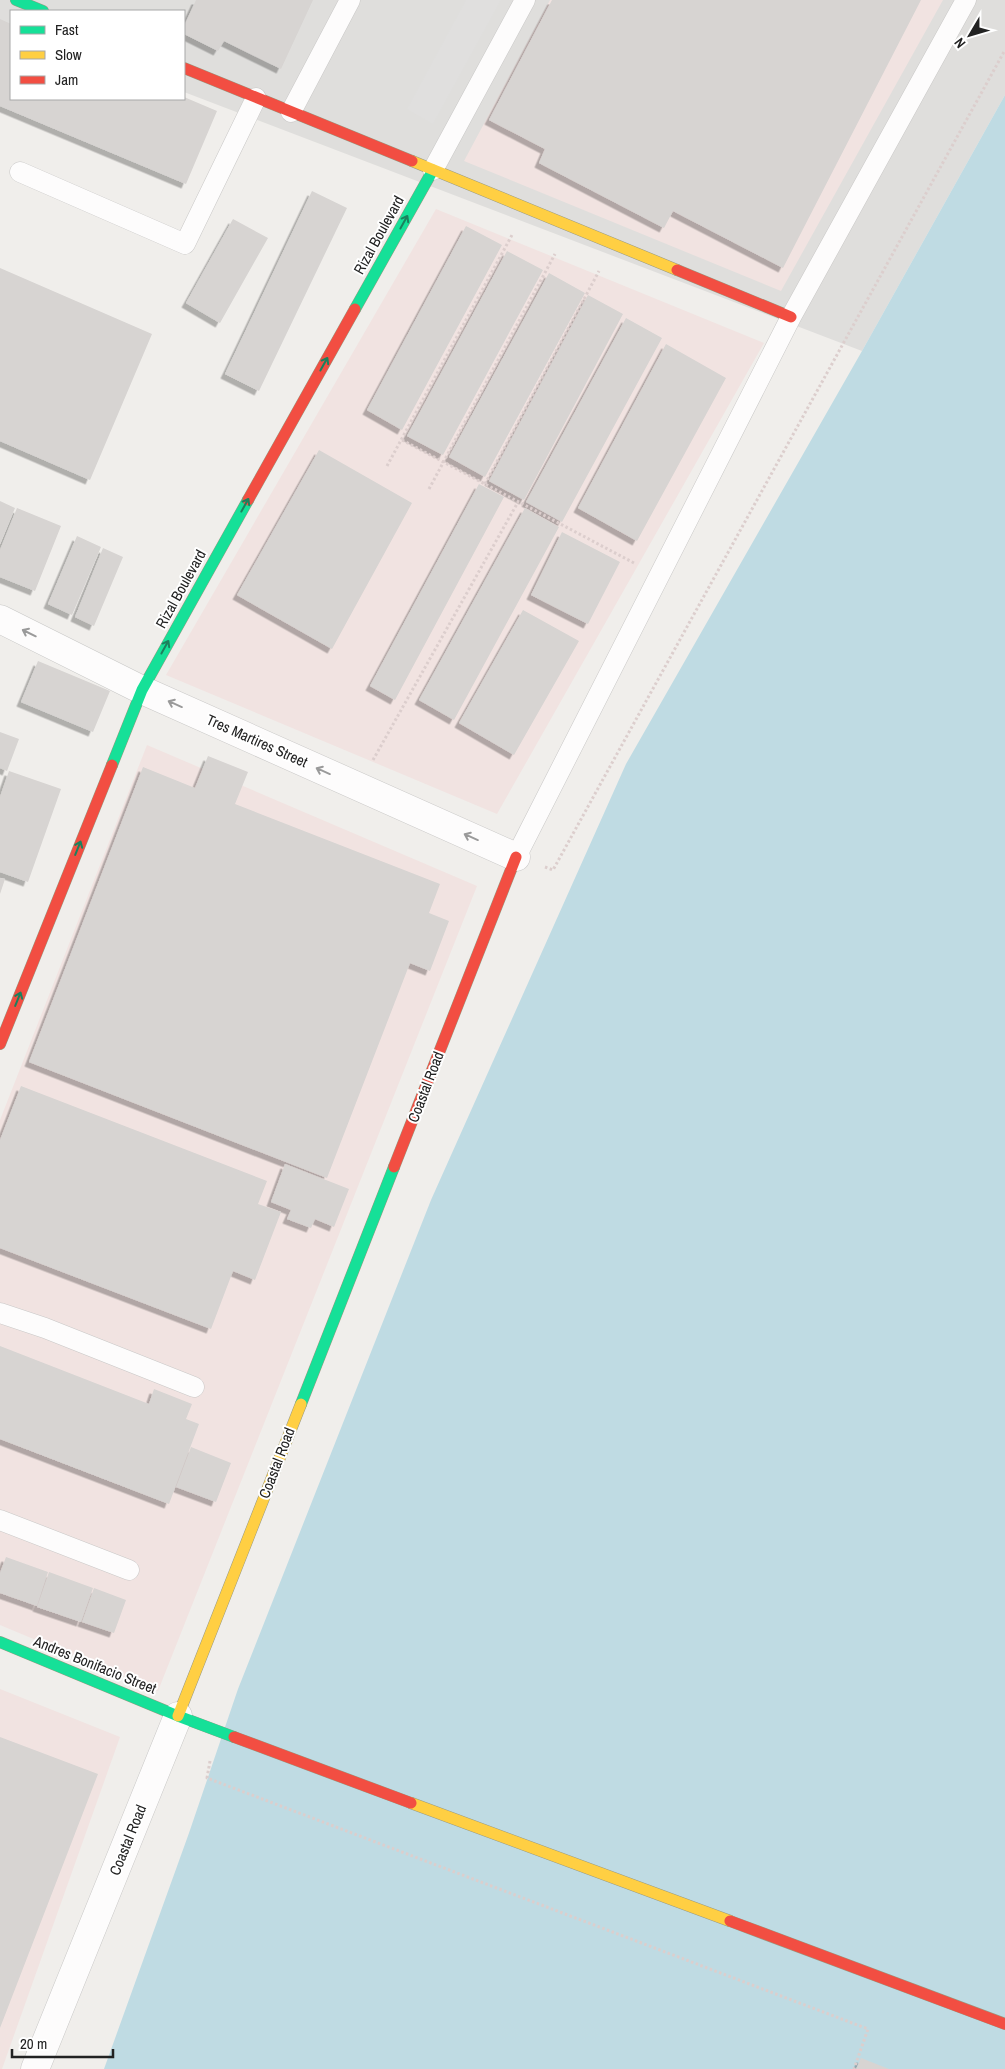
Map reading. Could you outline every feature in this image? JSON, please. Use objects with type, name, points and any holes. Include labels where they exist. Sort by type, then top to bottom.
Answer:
[{"type":"street","points":[[16,0],[41,10]]},
{"type":"street","points":[[185,68],[791,317]]},
{"type":"street","name":"Rizal Boulevard","points":[[0,1044],[142,690],[433,170]]},
{"type":"street","name":"Tres Martires Street","points":[[0,619],[142,690],[516,857]]},
{"type":"street","name":"Coastal Road","points":[[35,2069],[178,1716],[516,857]]},
{"type":"street","name":"Andres Bonifacio Street","points":[[0,1642],[178,1716],[1005,2024]]},
{"type":"lane","points":[[291,112],[350,0]]},
{"type":"lane","points":[[433,170],[525,0]]},
{"type":"lane","points":[[516,857],[791,317],[966,0]]},
{"type":"lane","points":[[20,172],[184,244],[256,98]]},
{"type":"lane","points":[[0,1313],[45,1328],[194,1388]]},
{"type":"lane","points":[[0,1520],[129,1570]]},
{"type":"path","points":[[553,870],[1005,50]]},
{"type":"path","points":[[387,466],[526,208]]},
{"type":"path","points":[[428,489],[570,226]]},
{"type":"path","points":[[485,484],[614,244]]},
{"type":"path","points":[[402,440],[659,577]]},
{"type":"path","points":[[358,786],[518,502]]},
{"type":"path","points":[[215,1729],[207,1778],[868,2029],[854,2069]]},
{"type":"shaded area","points":[[0,0],[1005,0],[1005,95],[862,351],[185,92],[185,10],[10,10],[10,26],[0,22]]},
{"type":"shaded area","points":[[466,0],[501,0],[433,124],[407,109]]},
{"type":"shaded area","points":[[550,0],[943,0],[781,291],[464,161]]},
{"type":"shaded area","points":[[436,209],[764,343],[497,814],[166,675]]},
{"type":"shaded area","points":[[147,745],[477,886],[158,1691],[0,1625],[0,1120]]},
{"type":"shaded area","points":[[0,1689],[120,1737],[2,2069],[0,2069]]},
{"type":"water","points":[[1005,95],[1005,2069],[104,2069],[189,1833],[238,1689],[431,1200],[626,764],[862,351]]},
{"type":"building","points":[[196,0],[313,0],[281,69],[224,41],[218,51],[185,34],[185,24]]},
{"type":"building","points":[[552,0],[921,0],[783,268],[673,211],[664,228],[539,163],[545,149],[489,120]]},
{"type":"building","points":[[0,19],[10,24],[10,100],[185,100],[185,97],[217,111],[186,184],[0,106]]},
{"type":"building","points":[[312,191],[347,208],[259,391],[225,374]]},
{"type":"building","points":[[233,219],[268,238],[220,323],[186,303]]},
{"type":"building","points":[[466,226],[502,245],[402,430],[367,410]]},
{"type":"building","points":[[507,251],[543,270],[443,455],[407,436]]},
{"type":"building","points":[[0,268],[152,334],[90,480],[0,441]]},
{"type":"building","points":[[549,273],[585,293],[485,477],[449,457]]},
{"type":"building","points":[[588,295],[623,314],[524,500],[489,481]]},
{"type":"building","points":[[626,318],[662,338],[562,522],[526,502]]},
{"type":"building","points":[[666,344],[726,378],[637,541],[578,508]]},
{"type":"building","points":[[319,450],[412,503],[332,649],[237,595]]},
{"type":"building","points":[[479,484],[504,497],[395,700],[370,686]]},
{"type":"building","points":[[0,501],[15,508],[0,544]]},
{"type":"building","points":[[17,508],[61,526],[35,591],[0,577],[0,550]]},
{"type":"building","points":[[525,508],[559,527],[454,720],[419,700]]},
{"type":"building","points":[[562,532],[620,562],[588,624],[531,595]]},
{"type":"building","points":[[77,536],[101,547],[72,615],[48,604]]},
{"type":"building","points":[[103,548],[123,557],[94,626],[75,617]]},
{"type":"building","points":[[523,610],[579,641],[514,755],[459,723]]},
{"type":"building","points":[[38,661],[110,691],[93,732],[21,702]]},
{"type":"building","points":[[0,732],[19,739],[7,771],[0,768]]},
{"type":"building","points":[[208,756],[248,772],[235,804],[440,884],[429,913],[449,921],[430,971],[410,963],[327,1178],[29,1062],[143,767],[195,788]]},
{"type":"building","points":[[9,771],[61,789],[28,882],[0,872],[0,797]]},
{"type":"building","points":[[0,878],[5,879],[0,894]]},
{"type":"building","points":[[21,1086],[267,1181],[258,1204],[281,1212],[255,1280],[233,1271],[211,1329],[0,1248],[0,1140]]},
{"type":"building","points":[[285,1164],[349,1189],[334,1227],[315,1219],[311,1228],[287,1219],[291,1210],[271,1202]]},
{"type":"building","points":[[0,1346],[149,1404],[154,1389],[192,1404],[186,1419],[199,1424],[169,1504],[0,1439]]},
{"type":"building","points":[[191,1447],[231,1463],[216,1502],[176,1487]]},
{"type":"building","points":[[6,1557],[48,1572],[37,1606],[0,1593],[0,1573]]},
{"type":"building","points":[[49,1572],[93,1588],[81,1622],[37,1607]]},
{"type":"building","points":[[94,1588],[126,1600],[114,1633],[82,1622]]},
{"type":"building","points":[[0,1737],[98,1774],[0,2028]]},
{"type":"building","points":[[861,2058],[889,2069],[856,2069]]},
{"type":"traffic: fast","points":[[16,0],[41,10]]},
{"type":"traffic: fast","points":[[355,309],[433,170]]},
{"type":"traffic: fast","points":[[112,765],[142,690],[248,500]]},
{"type":"traffic: fast","points":[[301,1404],[394,1167]]},
{"type":"traffic: fast","points":[[0,1642],[178,1716],[234,1737]]},
{"type":"traffic: slow","points":[[412,161],[677,270]]},
{"type":"traffic: slow","points":[[178,1716],[301,1404]]},
{"type":"traffic: slow","points":[[411,1803],[730,1921]]},
{"type":"traffic: jam","points":[[185,68],[412,161]]},
{"type":"traffic: jam","points":[[677,270],[791,317]]},
{"type":"traffic: jam","points":[[248,500],[355,309]]},
{"type":"traffic: jam","points":[[0,1044],[112,765]]},
{"type":"traffic: jam","points":[[394,1167],[516,857]]},
{"type":"traffic: jam","points":[[234,1737],[411,1803]]},
{"type":"traffic: jam","points":[[730,1921],[1005,2024]]}]
